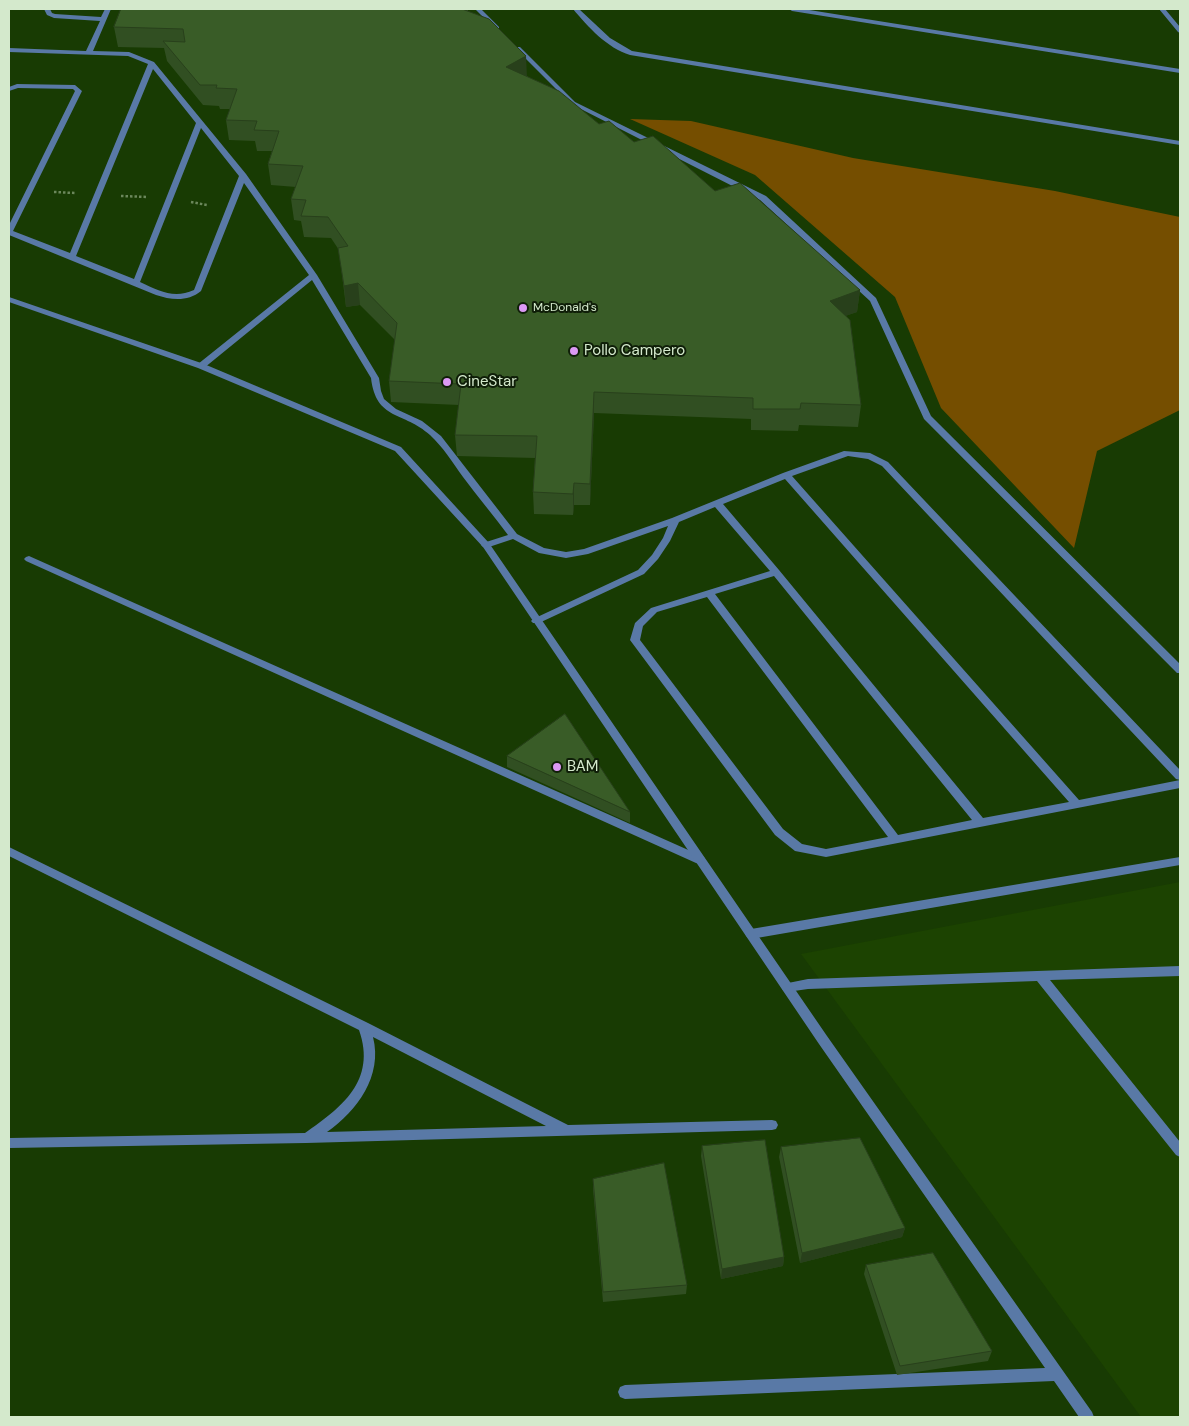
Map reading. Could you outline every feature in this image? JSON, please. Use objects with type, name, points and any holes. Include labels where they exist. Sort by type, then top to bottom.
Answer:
[{"type":"street","points":[[47,9],[49,14],[54,16],[104,18]]},
{"type":"street","points":[[89,52],[108,9]]},
{"type":"street","points":[[478,9],[505,36]]},
{"type":"street","points":[[576,9],[609,42],[618,49],[630,53],[1180,143]]},
{"type":"street","points":[[792,9],[1180,71]]},
{"type":"street","points":[[1162,9],[1180,31]]},
{"type":"street","points":[[512,43],[573,104],[763,198],[873,300],[928,417],[1180,670]]},
{"type":"street","points":[[9,50],[130,54],[152,62],[242,176],[313,274],[375,378],[375,388],[384,407],[420,422],[441,439],[514,536],[542,552],[566,556],[585,552],[675,520],[786,475],[847,453],[870,456],[885,464],[1180,776]]},
{"type":"street","points":[[72,257],[152,62]]},
{"type":"street","points":[[9,89],[17,86],[75,87],[78,91],[9,232],[167,297],[186,297],[197,291],[242,176]]},
{"type":"street","points":[[136,283],[200,122]]},
{"type":"street","points":[[201,366],[313,274]]},
{"type":"street","points":[[9,299],[201,366],[398,449],[486,546],[787,987],[1087,1417]]},
{"type":"street","points":[[786,475],[1077,804]]},
{"type":"street","points":[[717,503],[776,572],[981,824]]},
{"type":"street","points":[[536,621],[641,572],[655,557],[667,539],[675,520]]},
{"type":"street","points":[[486,546],[514,536]]},
{"type":"street","points":[[29,559],[700,860]]},
{"type":"street","points":[[776,572],[654,610],[638,625],[635,640],[779,832],[799,848],[826,853],[1180,784]]},
{"type":"street","points":[[708,593],[896,840]]},
{"type":"street","points":[[9,851],[364,1027],[567,1131]]},
{"type":"street","points":[[751,934],[1180,861]]},
{"type":"street","points":[[787,987],[808,984],[1180,971]]},
{"type":"street","points":[[1039,976],[1180,1152]]},
{"type":"street","points":[[306,1138],[324,1129],[340,1116],[362,1087],[368,1067],[369,1046],[364,1027]]},
{"type":"street","points":[[9,1143],[306,1138],[772,1125]]},
{"type":"street","points":[[625,1392],[1057,1374]]},
{"type":"shaded area","points":[[630,119],[691,121],[853,158],[1055,191],[1180,217],[1180,410],[1097,451],[1074,548],[941,408],[895,297],[755,175]]},
{"type":"shaded area","points":[[1180,882],[1180,1417],[1141,1417],[801,954]]},
{"type":"building","points":[[121,9],[462,9],[489,19],[526,56],[506,67],[559,91],[599,124],[609,121],[634,142],[653,136],[715,191],[740,183],[860,290],[830,301],[850,320],[861,405],[801,403],[800,409],[753,409],[753,398],[594,392],[590,484],[574,483],[573,494],[533,492],[537,436],[455,435],[461,384],[389,381],[397,323],[358,283],[344,286],[338,248],[348,246],[328,217],[301,216],[306,200],[291,199],[303,166],[268,164],[279,131],[254,130],[257,121],[226,120],[237,89],[216,88],[217,85],[200,85],[163,41],[185,42],[183,29],[114,27]]},
{"type":"building","points":[[565,714],[630,812],[507,756]]},
{"type":"building","points":[[860,1138],[905,1228],[802,1253],[781,1147]]},
{"type":"building","points":[[765,1140],[784,1257],[722,1269],[702,1146]]},
{"type":"building","points":[[664,1163],[687,1285],[603,1292],[593,1179]]},
{"type":"building","points":[[933,1253],[992,1351],[900,1366],[866,1265]]},
{"type":"place","name":"McDonald's","points":[[523,308]]},
{"type":"place","name":"Pollo Campero","points":[[574,351]]},
{"type":"place","name":"CineStar","points":[[447,382]]},
{"type":"place","name":"BAM","points":[[557,767]]}]
